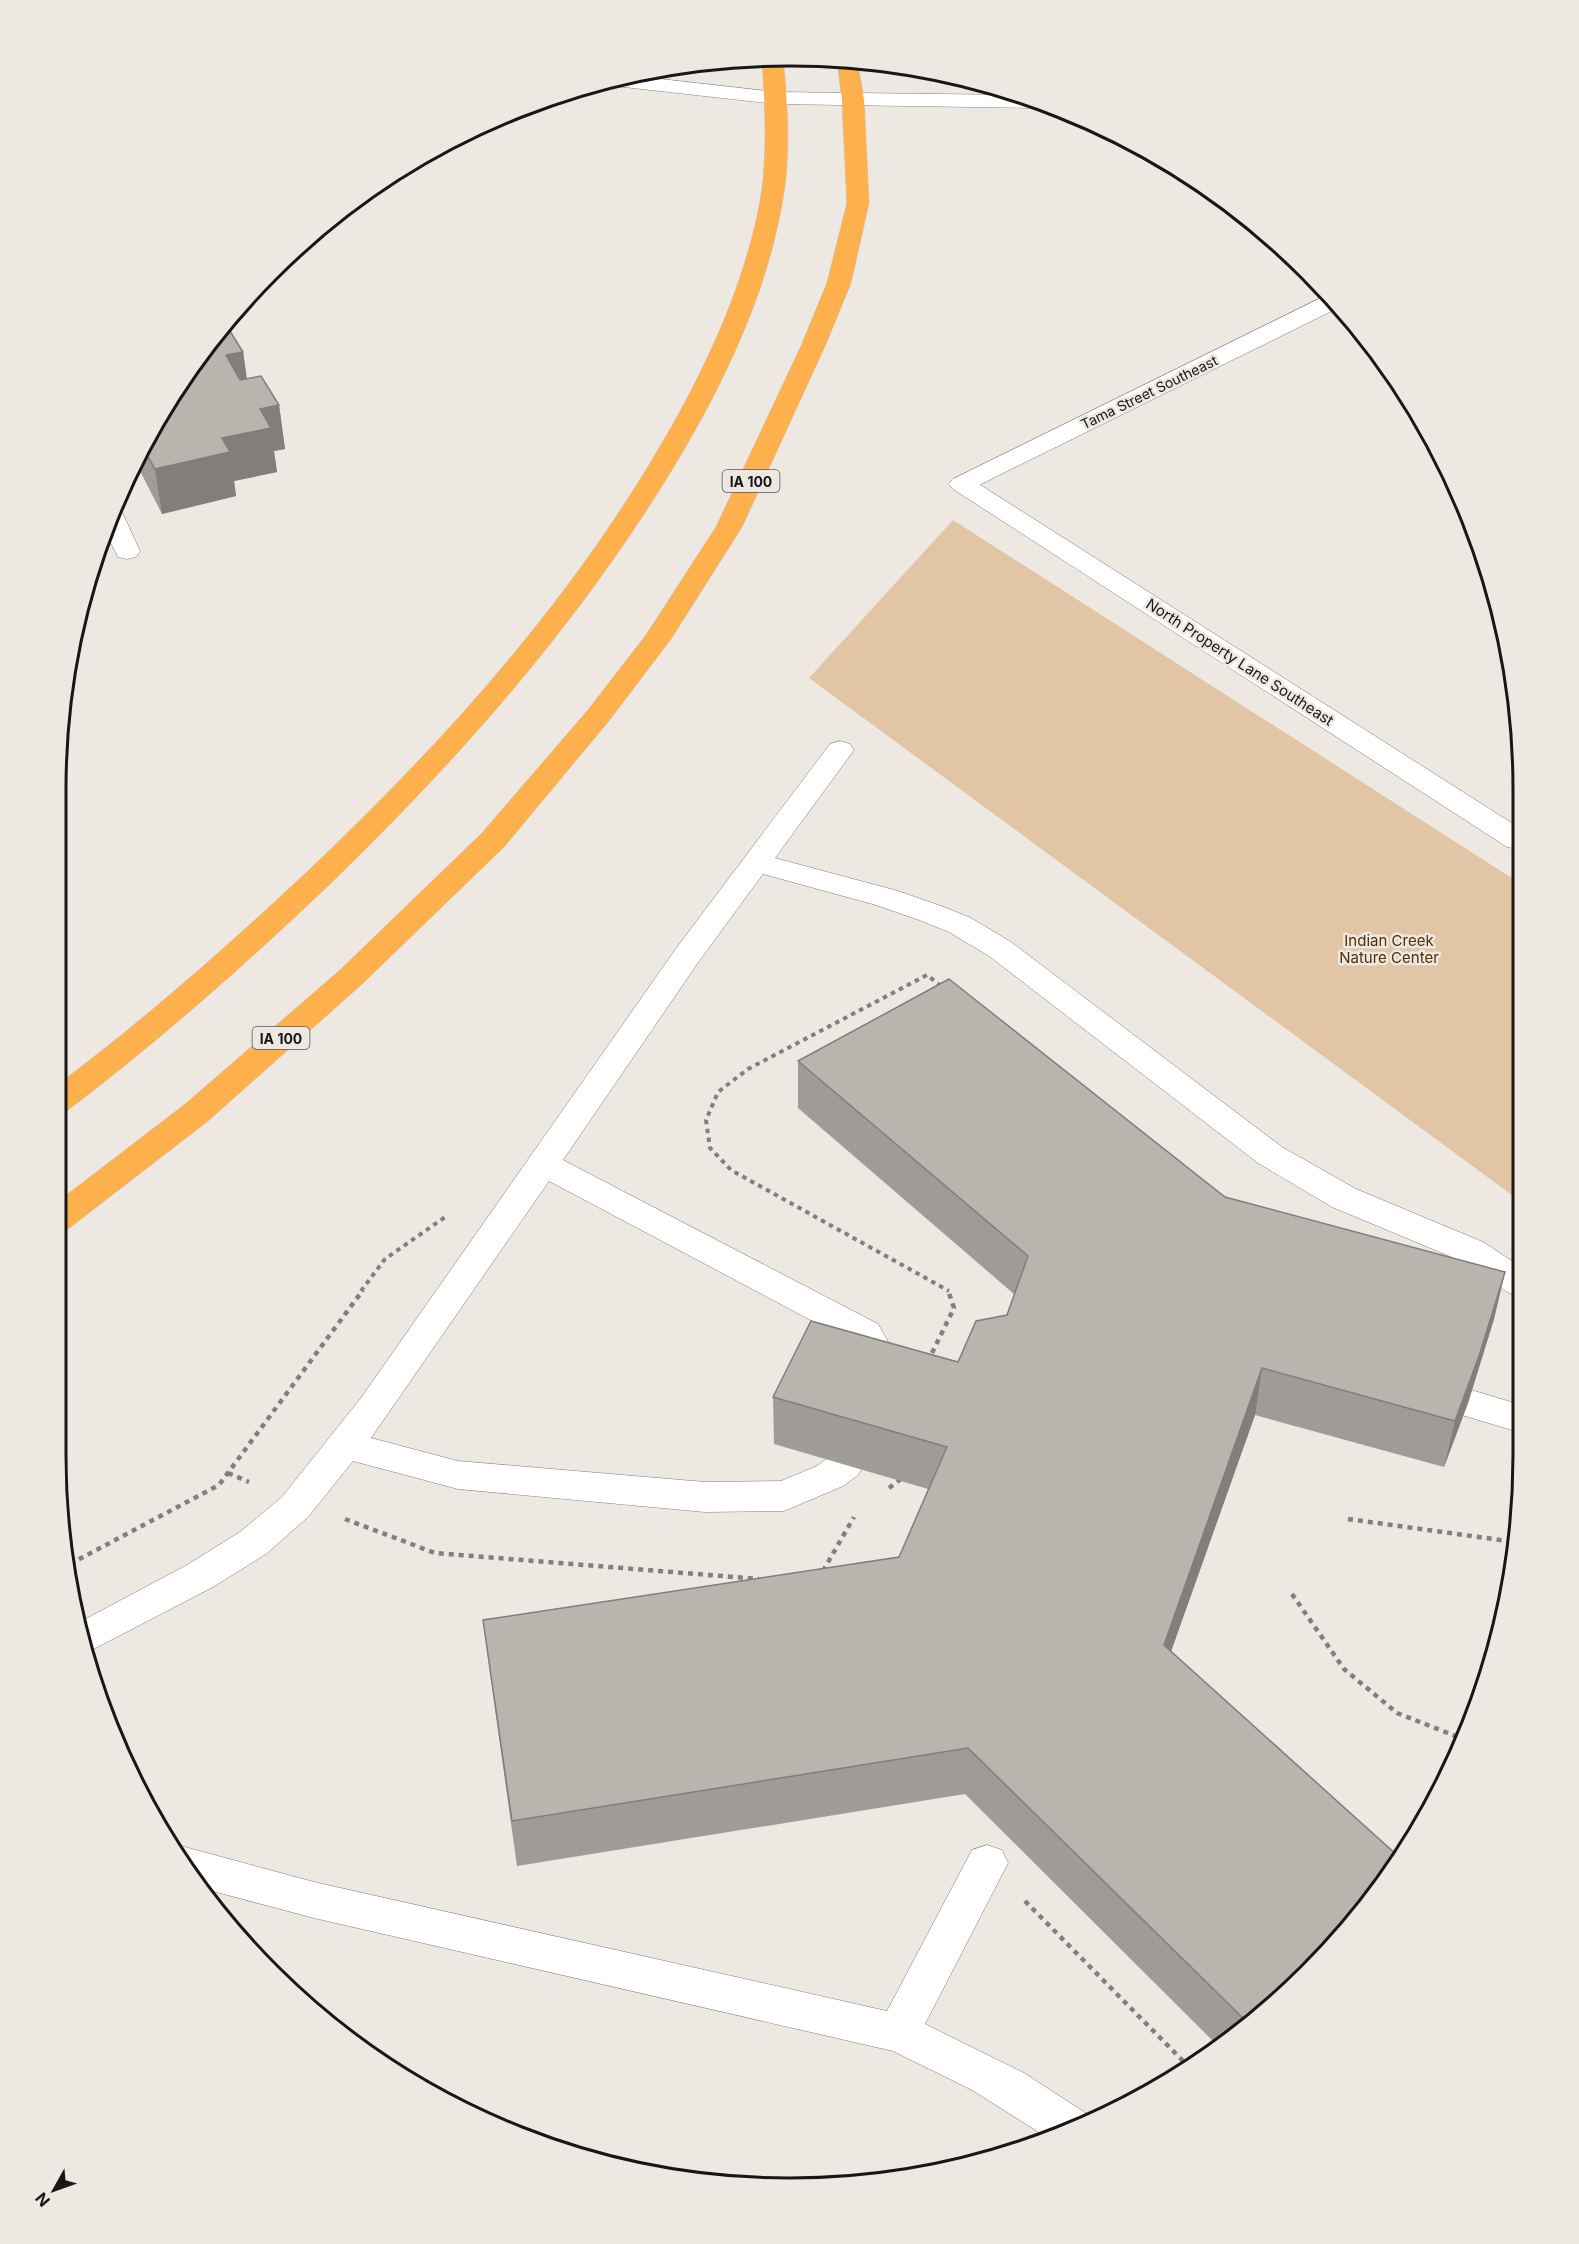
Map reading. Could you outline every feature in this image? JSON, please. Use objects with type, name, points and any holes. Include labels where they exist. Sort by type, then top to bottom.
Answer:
[{"type":"highway","points":[[66,1094],[256,937],[389,812],[492,701],[567,609],[642,500],[699,403],[734,326],[773,192],[776,98],[774,67]]},
{"type":"highway","name":"IA 100","points":[[66,1212],[196,1113],[350,978],[493,840],[598,716],[657,639],[729,527],[813,346],[839,283],[858,203],[853,100],[848,69]]},
{"type":"street","points":[[637,83],[776,98],[1014,102]]},
{"type":"street","name":"Tama Street Southeast","points":[[962,484],[1326,304]]},
{"type":"street","name":"North Property Lane Southeast","points":[[962,484],[1513,837]]},
{"type":"street","points":[[116,527],[127,551]]},
{"type":"street","points":[[89,1635],[200,1576],[253,1543],[295,1507],[374,1408],[542,1163],[755,862],[840,750]]},
{"type":"street","points":[[755,862],[887,898],[960,925],[1000,949],[1270,1155],[1344,1198],[1471,1251],[1513,1279]]},
{"type":"street","points":[[345,1445],[458,1475],[705,1497],[784,1496],[830,1476],[845,1465],[893,1382],[865,1333],[542,1163]]},
{"type":"street","points":[[1468,1403],[1513,1417]]},
{"type":"street","points":[[898,2033],[987,1863]]},
{"type":"street","points":[[197,1868],[314,1900],[898,2033],[963,2062],[1031,2099],[1064,2124]]},
{"type":"path","points":[[74,1562],[219,1485],[385,1259],[456,1210]]},
{"type":"path","points":[[228,1473],[253,1484]]},
{"type":"path","points":[[1348,1519],[1508,1541]]},
{"type":"path","points":[[1292,1594],[1344,1669],[1397,1713],[1456,1736]]},
{"type":"path","points":[[987,1863],[1183,2061]]},
{"type":"green space","name":"Indian Creek Nature Center","points":[[953,520],[1513,879],[1513,1196],[809,678]]},
{"type":"building","points":[[230,331],[243,352],[226,355],[240,380],[261,376],[279,405],[260,409],[271,428],[222,438],[230,452],[155,469],[148,457],[163,428],[188,388]]},
{"type":"building","points":[[949,979],[1225,1197],[1505,1272],[1479,1356],[1455,1421],[1262,1368],[1164,1645],[1393,1852],[1333,1932],[1301,1966],[1243,2018],[968,1748],[512,1821],[483,1620],[899,1557],[947,1447],[773,1397],[811,1321],[958,1362],[976,1321],[1007,1315],[1028,1256],[798,1061]]}]
